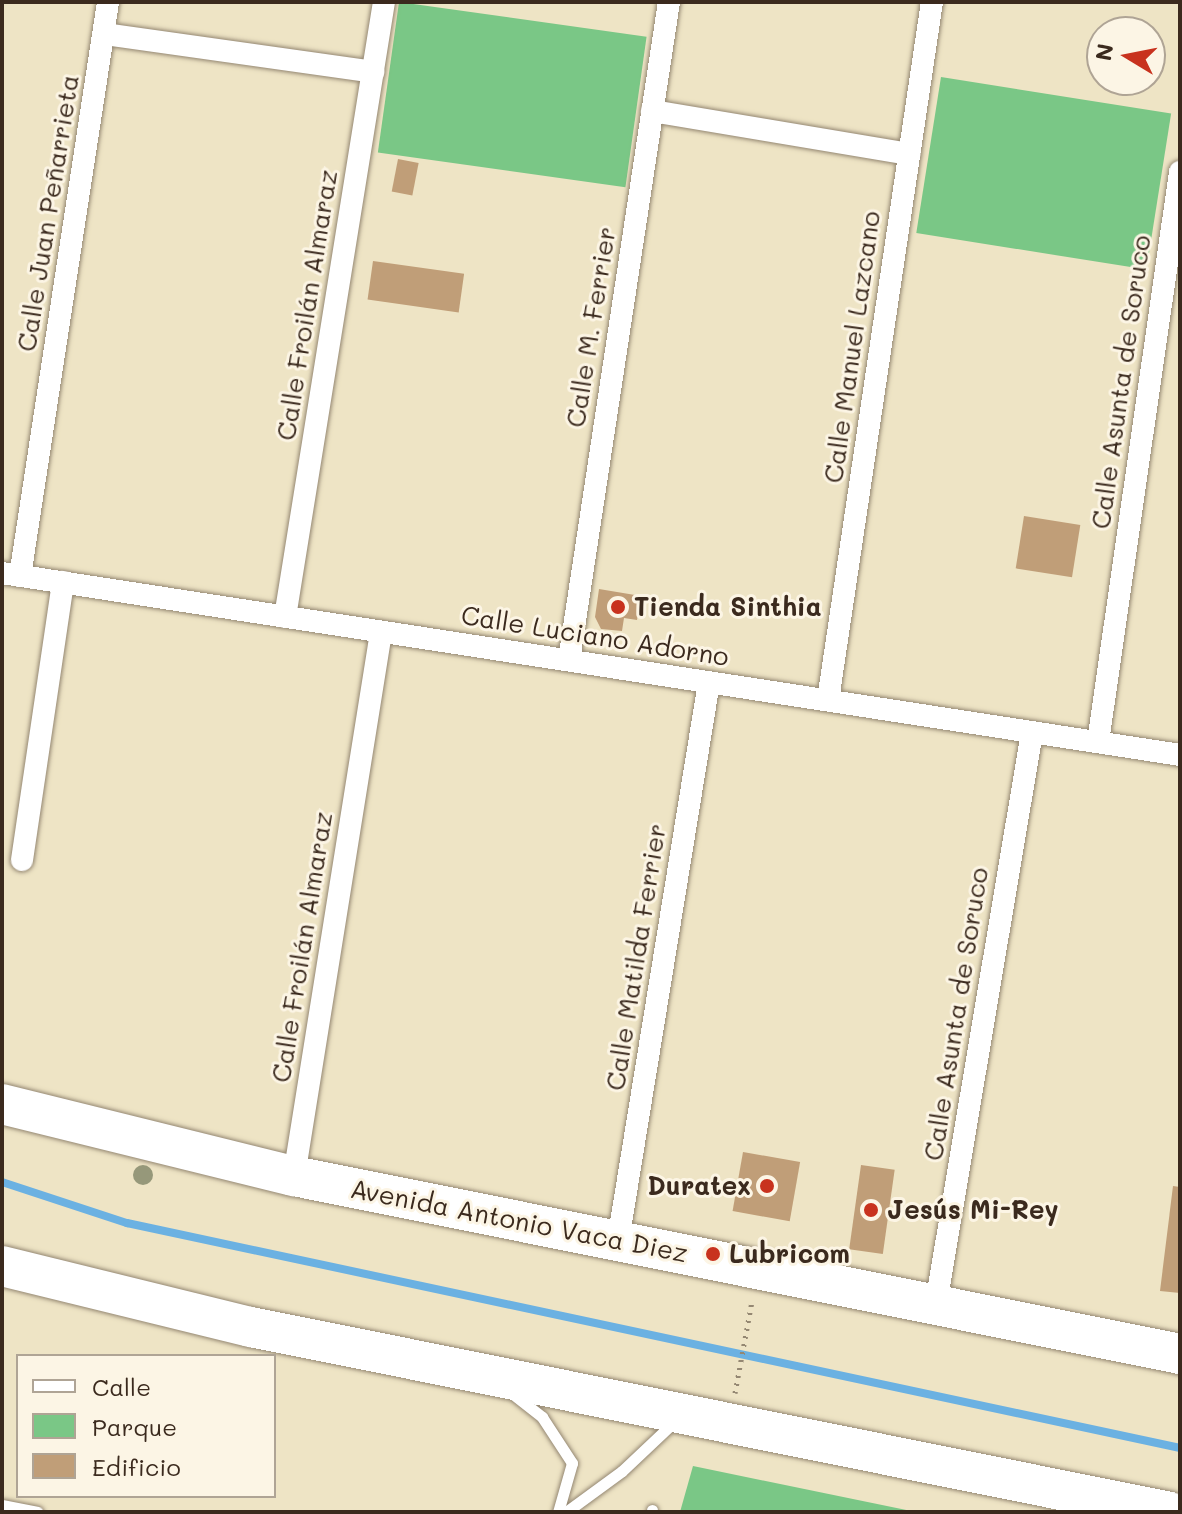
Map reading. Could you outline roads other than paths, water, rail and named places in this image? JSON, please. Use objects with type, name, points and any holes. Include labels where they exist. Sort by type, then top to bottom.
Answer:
[{"type":"highway","name":"Avenida Antonio Vaca Diez","points":[[2,1104],[294,1176],[1180,1354]]},
{"type":"highway","points":[[2,1266],[251,1327],[1170,1512]]},
{"type":"street","name":"Calle Juan Peñarrieta","points":[[11,574],[108,2]]},
{"type":"street","name":"Calle Froilán Almaraz","points":[[285,617],[384,2]]},
{"type":"street","name":"Calle M. Ferrier","points":[[569,660],[669,2]]},
{"type":"street","name":"Calle Manuel Lazcano","points":[[828,700],[932,2]]},
{"type":"street","points":[[104,34],[373,72]]},
{"type":"street","points":[[652,111],[909,154]]},
{"type":"street","name":"Calle Asunta de Soruco","points":[[1098,742],[1179,184]]},
{"type":"street","name":"Calle Luciano Adorno","points":[[11,574],[1180,755]]},
{"type":"street","points":[[22,860],[63,582]]},
{"type":"street","name":"Calle Froilán Almaraz","points":[[294,1176],[381,632]]},
{"type":"street","name":"Calle Matilda Ferrier","points":[[618,1241],[709,682]]},
{"type":"street","name":"Calle Asunta de Soruco","points":[[936,1304],[1032,732]]},
{"type":"lane","points":[[485,1373],[542,1417],[561,1439],[572,1463],[558,1512]]},
{"type":"lane","points":[[566,1512],[622,1471],[684,1412]]},
{"type":"lane","points":[[2,1505],[37,1512]]},
{"type":"waterway","points":[[2,1182],[127,1223],[1180,1448]]},
{"type":"place","name":"Tienda Sinthia","points":[[618,607]]},
{"type":"place","name":"Duratex","points":[[767,1186]]},
{"type":"place","name":"Jesús Mi-Rey","points":[[871,1210]]},
{"type":"place","name":"Lubricom","points":[[713,1254]]}]
